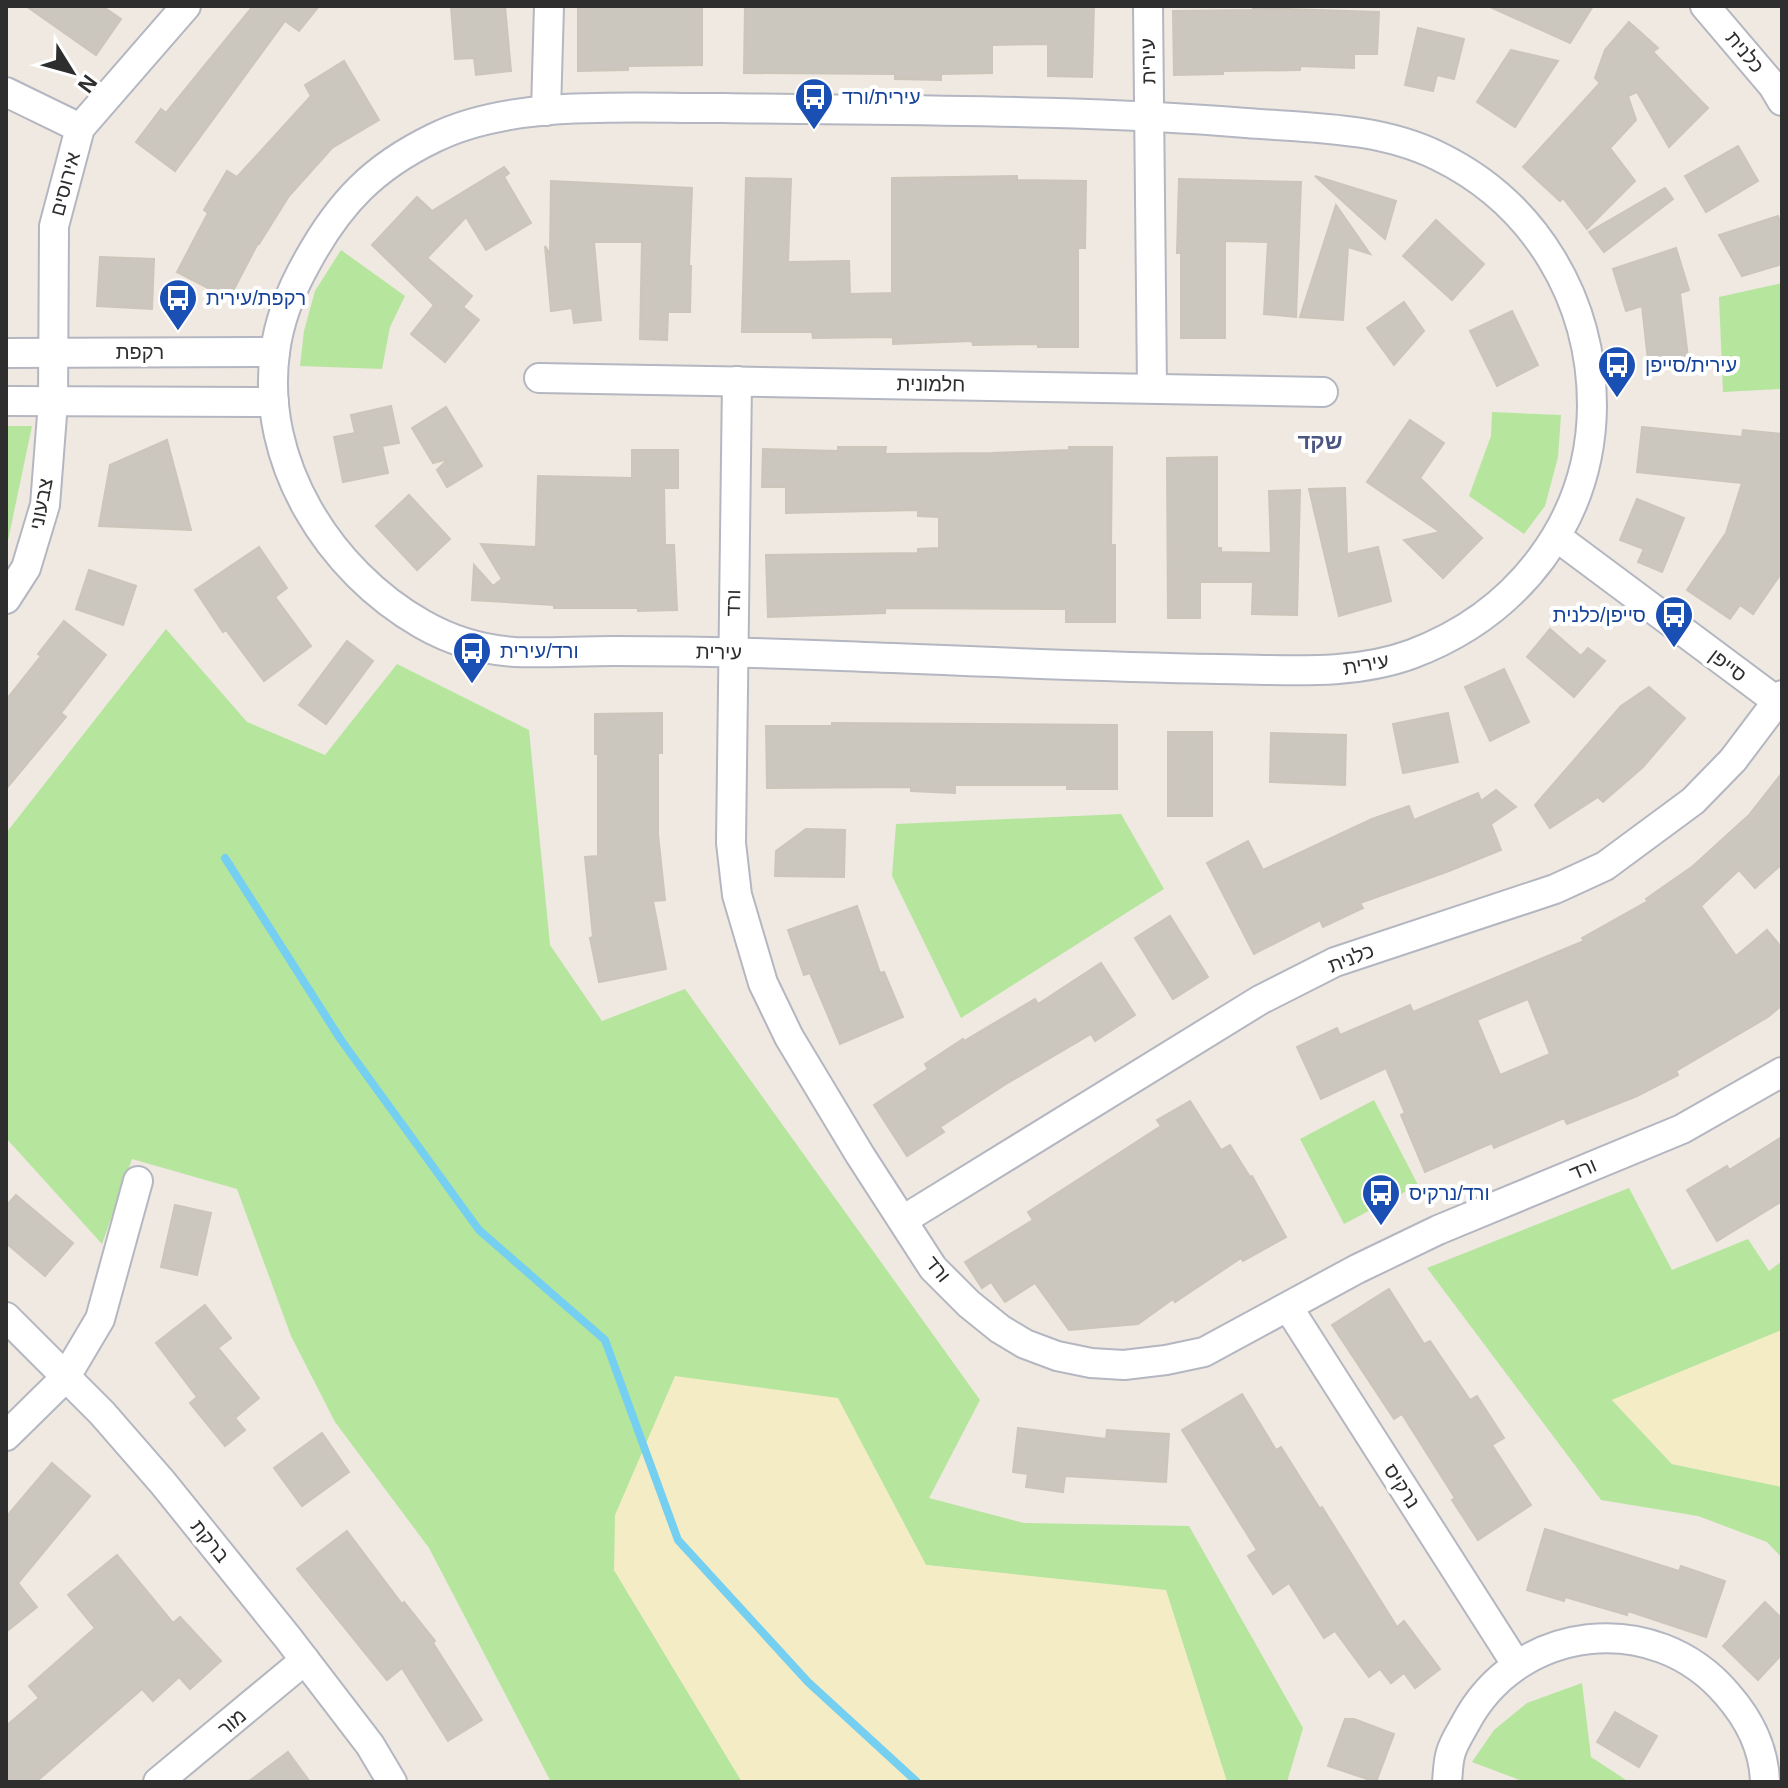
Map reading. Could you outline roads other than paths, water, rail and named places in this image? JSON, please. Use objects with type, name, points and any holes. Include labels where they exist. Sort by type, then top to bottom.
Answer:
[{"type":"street","points":[[546,111],[549,6]]},
{"type":"street","name":"עירית","points":[[1148,6],[1152,388]]},
{"type":"street","name":"כלנית","points":[[1705,6],[1773,86],[1782,101]]},
{"type":"street","name":"אירוסים","points":[[53,402],[54,226],[80,128],[172,10]]},
{"type":"street","points":[[6,92],[80,128]]},
{"type":"street","name":"עירית","points":[[724,108],[1149,115],[1375,135],[1433,153],[1467,171],[1512,207],[1545,246],[1567,284],[1578,313],[1591,372],[1592,418],[1587,450],[1558,538],[1504,599],[1460,631],[1414,653],[1362,667],[1331,670],[1142,668],[732,652],[516,652],[468,644],[425,625],[383,598],[332,548],[318,529],[292,473],[274,402],[275,352],[288,302],[302,270],[332,219],[358,187],[387,165],[439,135],[493,116],[546,111],[724,108]]},
{"type":"street","name":"רקפת","points":[[6,353],[275,352]]},
{"type":"street","name":"חלמונית","points":[[539,378],[1323,392]]},
{"type":"street","name":"ורד","points":[[737,381],[731,843],[737,895],[763,983],[789,1037],[844,1129],[933,1268],[1000,1329],[1025,1344],[1057,1356],[1091,1363],[1124,1365],[1204,1352],[1357,1269],[1438,1230],[1682,1129],[1782,1072]]},
{"type":"street","points":[[6,401],[274,402]]},
{"type":"street","name":"צבעוני","points":[[6,599],[26,568],[45,505],[53,402]]},
{"type":"street","name":"סייפן","points":[[1558,538],[1781,701]]},
{"type":"street","name":"כלנית","points":[[903,1220],[1260,1000],[1322,968],[1555,889],[1605,866],[1693,801],[1733,760],[1781,701]]},
{"type":"street","points":[[6,1436],[65,1378],[100,1319],[138,1181]]},
{"type":"street","name":"נרקיס","points":[[1288,1307],[1516,1664]]},
{"type":"street","name":"ברקת","points":[[6,1317],[102,1413],[163,1483],[305,1660],[370,1745],[392,1782]]},
{"type":"street","points":[[1447,1782],[1451,1751],[1476,1703],[1516,1664],[1563,1643],[1615,1637],[1666,1648],[1711,1675],[1745,1715],[1764,1763],[1765,1782]]},
{"type":"street","name":"מור","points":[[158,1782],[305,1660]]},
{"type":"waterway","points":[[225,858],[341,1040],[479,1230],[605,1340],[678,1540],[808,1682],[917,1782]]},
{"type":"place","name":"עירית/ורד","points":[[814,131]]},
{"type":"place","name":"רקפת/עירית","points":[[178,332]]},
{"type":"place","name":"עירית/סייפן","points":[[1617,399]]},
{"type":"place","name":"סייפן/כלנית","points":[[1674,649]]},
{"type":"place","name":"ורד/עירית","points":[[472,685]]},
{"type":"place","name":"ורד/נרקיס","points":[[1381,1227]]},
{"type":"district","name":"שקד","points":[[1320,441]]}]
